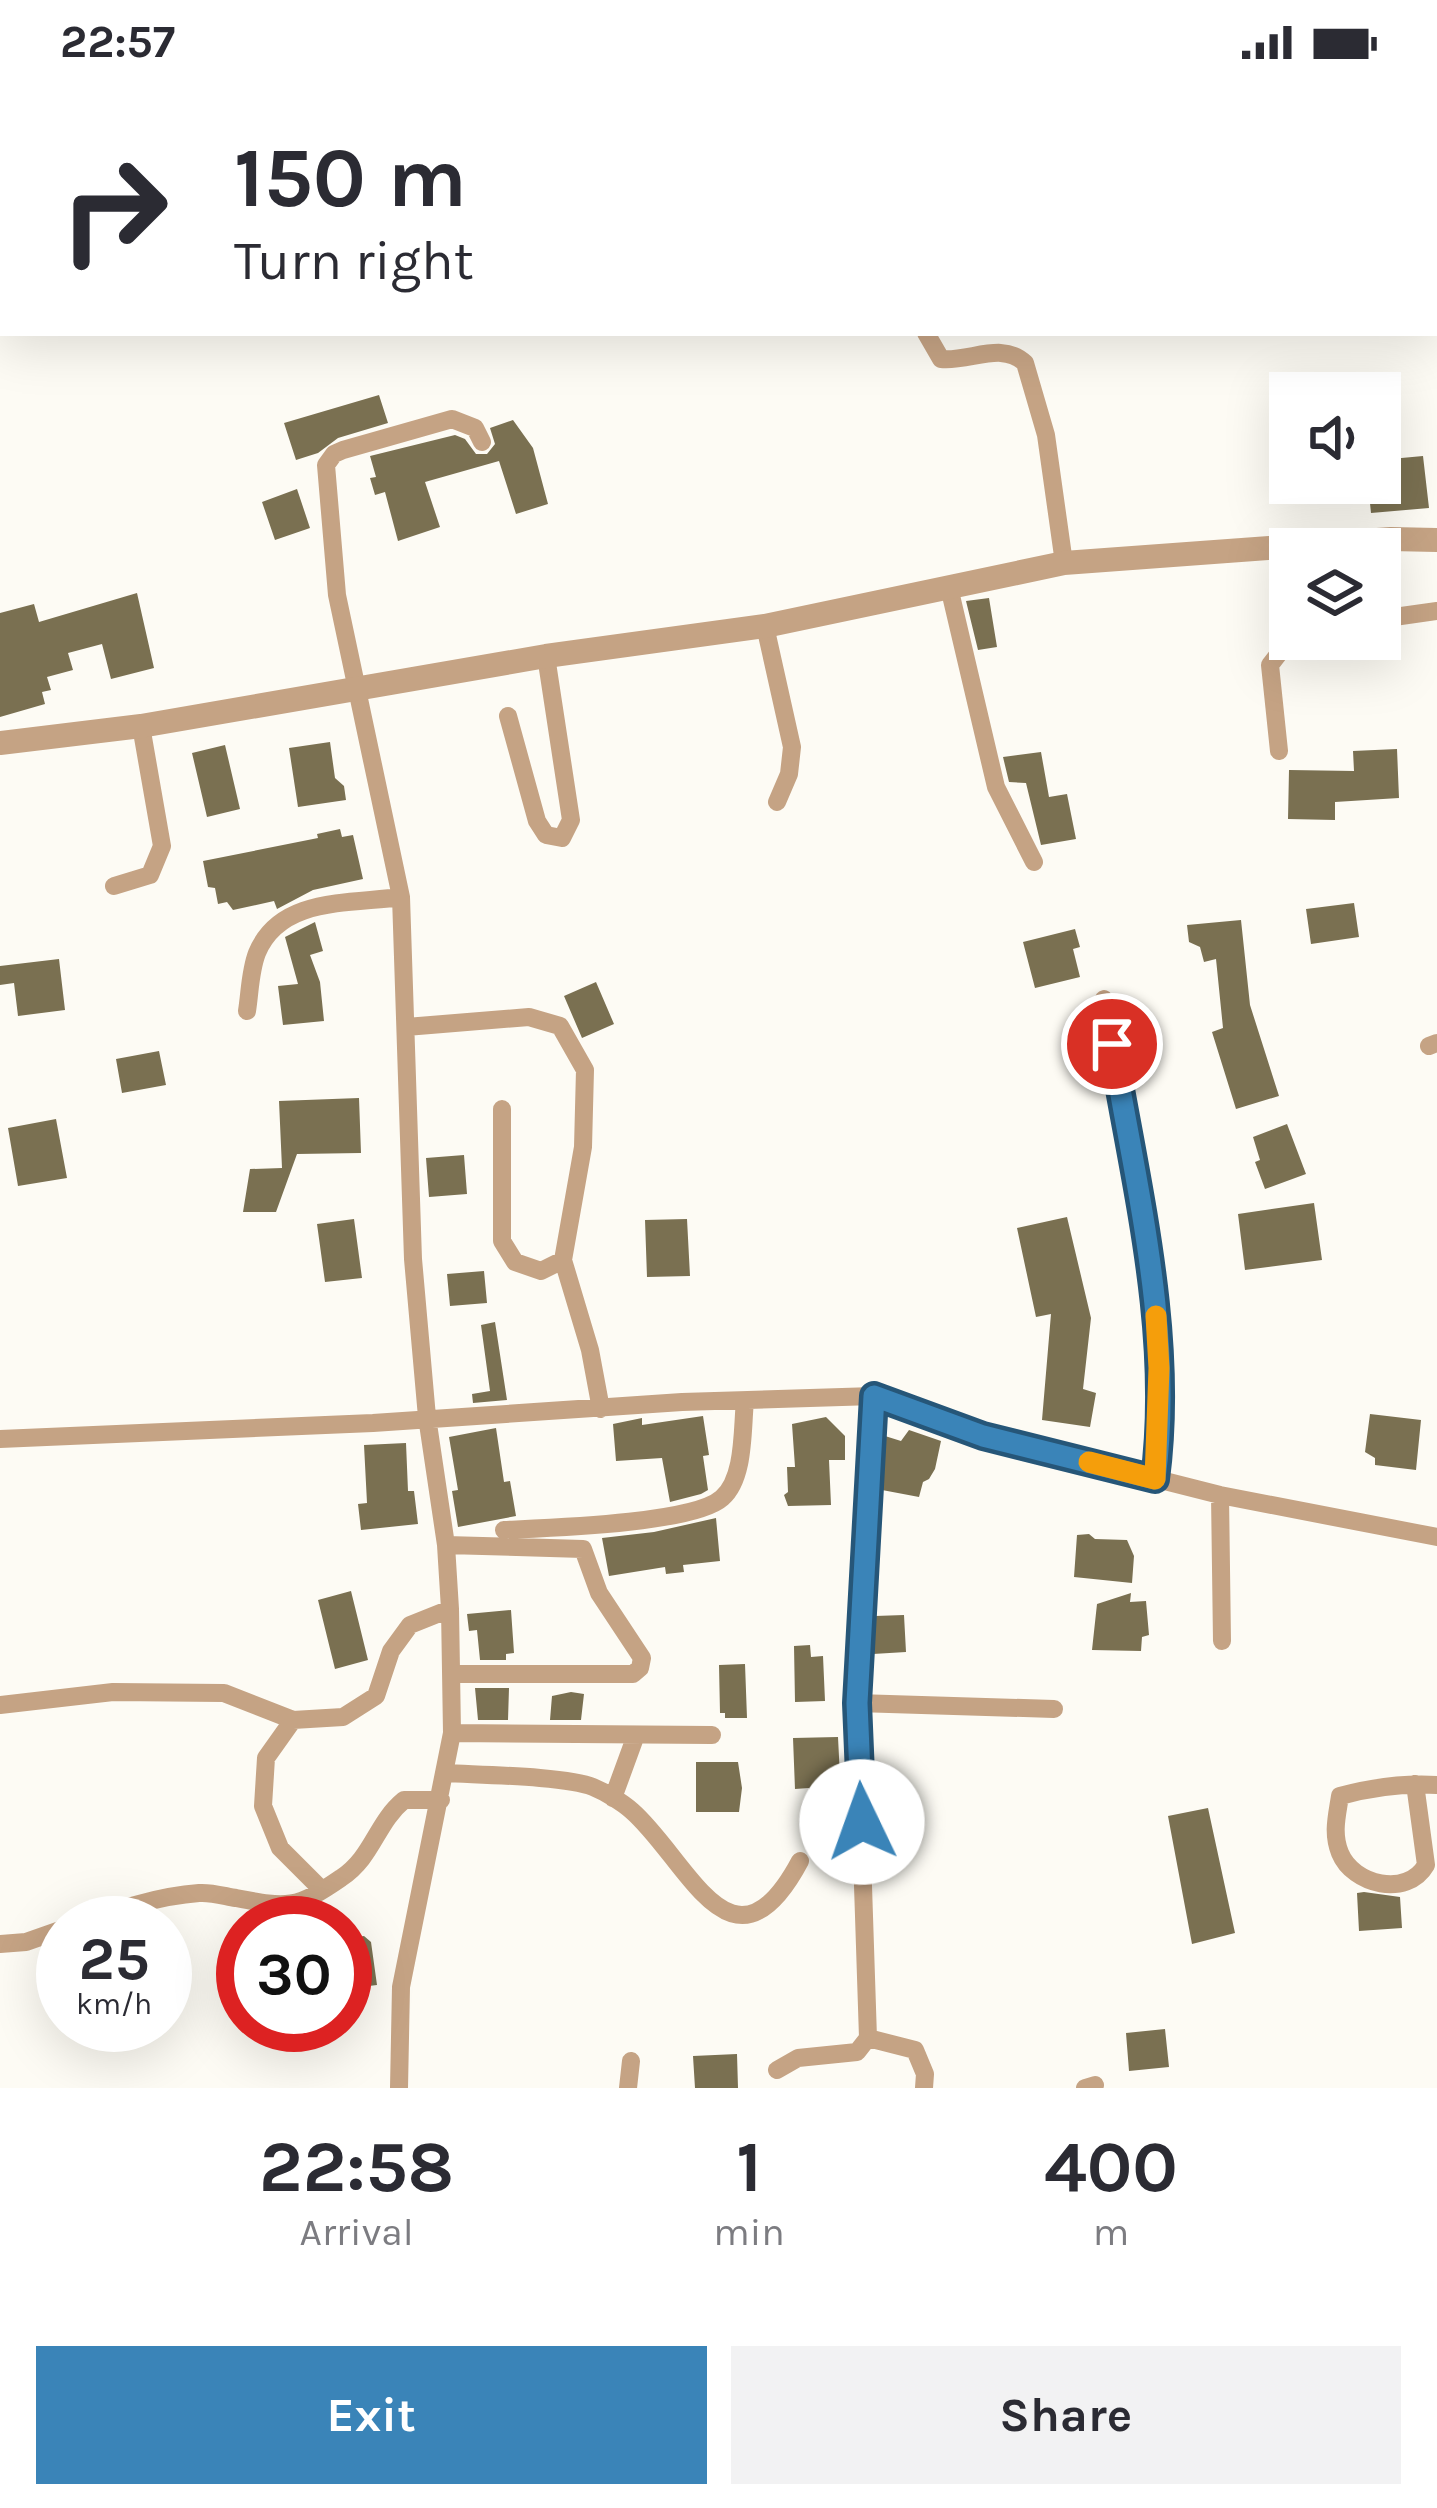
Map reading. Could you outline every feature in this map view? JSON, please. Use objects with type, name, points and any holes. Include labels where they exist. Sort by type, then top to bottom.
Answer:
[{"type":"street","points":[[928,336],[941,359],[1004,352],[1016,354],[1025,363],[1046,435],[1064,563]]},
{"type":"street","points":[[399,2088],[401,1987],[452,1733],[450,1609],[413,1259],[401,897],[337,595],[326,465],[343,450],[452,419],[475,428],[482,442]]},
{"type":"street","points":[[0,743],[141,726],[546,656],[765,626],[1064,563],[1391,539],[1437,540]]},
{"type":"street","points":[[949,587],[996,787],[1034,862]]},
{"type":"street","points":[[1401,616],[1437,611]]},
{"type":"street","points":[[765,626],[792,747],[789,774],[777,802]]},
{"type":"street","points":[[508,716],[537,820],[546,835],[562,838],[571,820],[546,656]]},
{"type":"street","points":[[1274,660],[1270,665],[1279,751]]},
{"type":"street","points":[[114,886],[150,875],[162,846],[141,726]]},
{"type":"street","points":[[0,756],[78,735]]},
{"type":"street","points":[[247,1011],[254,958],[268,931],[294,911],[401,897]]},
{"type":"street","points":[[1104,999],[1155,1293],[1159,1368],[1155,1479]]},
{"type":"street","points":[[406,1027],[529,1017],[560,1027],[585,1070],[584,1148],[563,1260],[602,1409]]},
{"type":"street","points":[[502,1109],[502,1241],[515,1262],[541,1271],[563,1260]]},
{"type":"street","points":[[777,2070],[798,2058],[857,2052],[868,2038],[857,1703],[874,1396]]},
{"type":"street","points":[[0,1439],[874,1396],[983,1436],[1220,1496],[1437,1538]]},
{"type":"street","points":[[504,1530],[582,1527],[698,1510],[722,1498],[736,1475],[746,1401]]},
{"type":"street","points":[[1220,1496],[1222,1641]]},
{"type":"street","points":[[446,1545],[584,1549],[598,1594],[641,1658],[633,1674],[452,1674]]},
{"type":"street","points":[[0,1706],[113,1692],[224,1693],[293,1720],[343,1717],[376,1696],[392,1651],[410,1625],[450,1609]]},
{"type":"street","points":[[857,1703],[1054,1709]]},
{"type":"street","points":[[293,1720],[266,1758],[263,1806],[280,1849],[322,1890]]},
{"type":"street","points":[[452,1733],[712,1735]]},
{"type":"street","points":[[613,1798],[636,1735]]},
{"type":"street","points":[[446,1773],[589,1785],[632,1810],[717,1906],[739,1916],[764,1911],[787,1886],[800,1861]]},
{"type":"street","points":[[1415,1784],[1426,1865],[1421,1874],[1408,1882],[1384,1884],[1352,1872],[1340,1854],[1334,1828],[1340,1796],[1378,1786],[1415,1784],[1437,1786]]},
{"type":"street","points":[[177,1896],[204,1892],[281,1907],[301,1902],[347,1874],[375,1844],[384,1816],[404,1800],[441,1801]]},
{"type":"street","points":[[0,1944],[36,1938]]},
{"type":"street","points":[[868,2038],[915,2050],[925,2074],[924,2088]]},
{"type":"street","points":[[628,2088],[631,2061]]},
{"type":"building","points":[[379,395],[388,423],[338,438],[318,453],[296,460],[284,423]]},
{"type":"building","points":[[513,420],[533,448],[548,504],[516,514],[499,461],[425,482],[440,527],[398,541],[385,492],[375,495],[370,456],[455,435],[465,439],[476,454],[487,454],[495,444],[490,428]]},
{"type":"building","points":[[1423,456],[1429,508],[1371,513],[1370,504],[1401,504],[1401,458]]},
{"type":"building","points":[[297,489],[310,528],[275,540],[262,502]]},
{"type":"building","points":[[137,593],[154,668],[111,679],[102,644],[68,653],[73,670],[47,677],[51,690],[42,692],[45,704],[0,717],[0,613],[34,604],[39,622]]},
{"type":"building","points":[[989,598],[997,647],[978,650],[966,601]]},
{"type":"building","points":[[330,742],[335,778],[344,786],[346,800],[298,807],[289,748]]},
{"type":"building","points":[[225,745],[240,809],[207,817],[192,753]]},
{"type":"building","points":[[1397,749],[1399,798],[1335,802],[1335,820],[1288,819],[1289,770],[1354,771],[1353,751]]},
{"type":"building","points":[[1041,752],[1049,797],[1067,794],[1076,839],[1041,845],[1026,783],[1009,782],[1003,757]]},
{"type":"building","points":[[340,829],[342,837],[353,835],[363,879],[313,890],[277,909],[274,901],[233,910],[227,902],[218,904],[215,888],[208,887],[203,861],[318,838],[317,834]]},
{"type":"building","points":[[1354,903],[1359,937],[1311,944],[1306,909]]},
{"type":"building","points":[[1241,920],[1250,1005],[1279,1096],[1236,1109],[1212,1032],[1223,1028],[1216,959],[1204,962],[1200,947],[1189,942],[1187,925]]},
{"type":"building","points":[[315,922],[323,951],[310,955],[320,982],[324,1021],[283,1025],[278,986],[298,984],[285,937]]},
{"type":"building","points":[[1075,929],[1080,947],[1073,949],[1080,977],[1035,988],[1023,942]]},
{"type":"building","points":[[59,959],[65,1010],[18,1016],[14,983],[0,985],[0,966]]},
{"type":"building","points":[[596,982],[614,1024],[582,1038],[564,996]]},
{"type":"building","points":[[159,1051],[166,1085],[122,1093],[116,1059]]},
{"type":"building","points":[[359,1098],[361,1153],[297,1154],[276,1212],[243,1212],[250,1169],[282,1168],[279,1101]]},
{"type":"building","points":[[56,1119],[67,1178],[18,1186],[8,1128]]},
{"type":"building","points":[[1287,1124],[1306,1174],[1265,1189],[1255,1162],[1260,1160],[1253,1137]]},
{"type":"building","points":[[464,1155],[467,1194],[429,1197],[426,1158]]},
{"type":"building","points":[[1314,1203],[1322,1260],[1245,1270],[1238,1214]]},
{"type":"building","points":[[1067,1217],[1091,1318],[1083,1389],[1096,1393],[1090,1427],[1042,1420],[1051,1314],[1036,1317],[1017,1228]]},
{"type":"building","points":[[354,1219],[362,1278],[325,1282],[317,1224]]},
{"type":"building","points":[[687,1219],[690,1276],[647,1277],[645,1220]]},
{"type":"building","points":[[484,1271],[487,1303],[450,1306],[447,1274]]},
{"type":"building","points":[[495,1322],[507,1400],[473,1403],[472,1394],[490,1391],[481,1325]]},
{"type":"building","points":[[1370,1414],[1421,1420],[1416,1470],[1375,1465],[1375,1458],[1365,1452]]},
{"type":"building","points":[[703,1416],[709,1455],[703,1456],[708,1490],[701,1494],[670,1502],[662,1458],[616,1461],[613,1424]]},
{"type":"building","points":[[826,1417],[845,1436],[845,1460],[829,1460],[831,1505],[788,1506],[784,1495],[788,1492],[787,1467],[795,1467],[792,1424]]},
{"type":"building","points":[[496,1428],[504,1482],[510,1481],[516,1516],[458,1527],[452,1491],[458,1490],[449,1437]]},
{"type":"building","points":[[909,1430],[941,1441],[935,1469],[923,1482],[919,1497],[882,1490],[885,1436],[901,1441]]},
{"type":"building","points":[[406,1443],[408,1491],[414,1491],[418,1524],[361,1530],[358,1504],[367,1503],[364,1445]]},
{"type":"building","points":[[716,1518],[720,1561],[683,1565],[684,1572],[666,1574],[665,1567],[609,1576],[602,1538]]},
{"type":"building","points":[[1077,1535],[1095,1539],[1127,1540],[1134,1556],[1132,1583],[1074,1577]]},
{"type":"building","points":[[351,1591],[368,1660],[335,1669],[318,1600]]},
{"type":"building","points":[[1131,1593],[1130,1602],[1146,1601],[1149,1635],[1142,1637],[1141,1651],[1092,1650],[1097,1604]]},
{"type":"building","points":[[511,1610],[514,1653],[506,1654],[506,1660],[480,1660],[477,1630],[469,1631],[467,1614]]},
{"type":"building","points":[[904,1615],[906,1652],[873,1654],[875,1616]]},
{"type":"building","points":[[810,1645],[811,1657],[823,1656],[825,1701],[795,1702],[794,1646]]},
{"type":"building","points":[[745,1664],[747,1718],[725,1718],[720,1713],[719,1665]]},
{"type":"building","points":[[475,1688],[509,1688],[508,1720],[478,1720]]},
{"type":"building","points":[[584,1694],[581,1720],[550,1720],[552,1696]]},
{"type":"building","points":[[838,1737],[842,1817],[810,1818],[809,1788],[795,1789],[793,1738]]},
{"type":"building","points":[[696,1762],[738,1762],[739,1812],[696,1812]]},
{"type":"building","points":[[1208,1808],[1235,1933],[1192,1944],[1168,1816]]},
{"type":"building","points":[[1357,1893],[1400,1897],[1402,1928],[1359,1931]]},
{"type":"building","points":[[372,1949],[377,1985],[372,1986]]},
{"type":"building","points":[[1165,2029],[1169,2067],[1129,2071],[1126,2033]]},
{"type":"building","points":[[737,2054],[738,2088],[695,2088],[693,2056]]},
{"type":"slow traffic","points":[[1089,1462],[1155,1479],[1156,1316]]},
{"type":"route","points":[[862,1822],[857,1703],[874,1396],[983,1436],[1155,1479],[1159,1368],[1155,1293],[1112,1044]]}]
